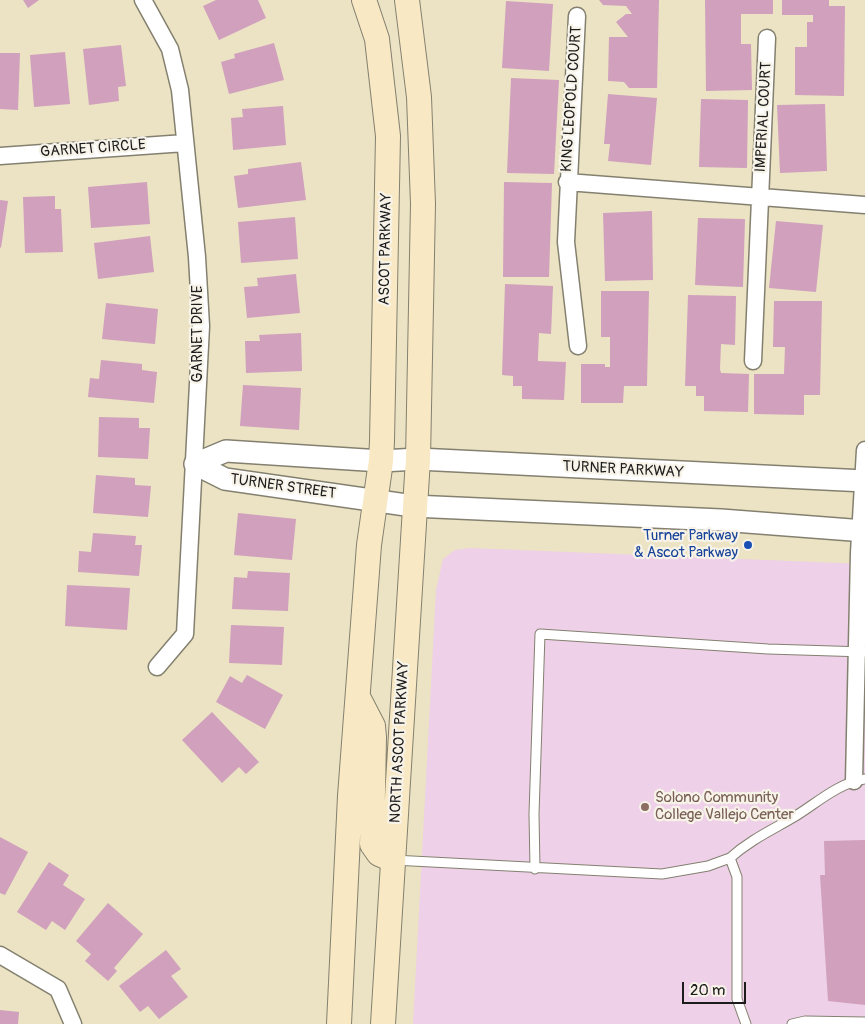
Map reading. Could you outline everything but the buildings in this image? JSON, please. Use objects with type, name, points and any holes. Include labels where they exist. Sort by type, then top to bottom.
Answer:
[{"type":"main road","name":"ASCOT PARKWAY","points":[[364,0],[377,39],[388,136],[381,461],[374,500]]},
{"type":"main road","points":[[407,0],[419,97],[423,204],[418,459]]},
{"type":"main road","name":"NORTH ASCOT PARKWAY","points":[[383,1024],[413,506],[418,459]]},
{"type":"main road","points":[[339,1024],[350,796],[374,500]]},
{"type":"main road","points":[[357,695],[372,726],[374,737],[372,844],[379,854],[393,860]]},
{"type":"street","name":"GARNET DRIVE","points":[[143,0],[170,49],[180,90],[201,326],[185,634],[158,667]]},
{"type":"street","name":"KING LEOPOLD COURT","points":[[577,16],[567,182],[566,242],[578,346]]},
{"type":"street","name":"IMPERIAL COURT","points":[[753,360],[767,38]]},
{"type":"street","name":"GARNET CIRCLE","points":[[0,156],[186,143]]},
{"type":"street","points":[[567,182],[865,205]]},
{"type":"street","points":[[859,780],[865,450]]},
{"type":"street","name":"TURNER STREET","points":[[195,464],[226,451],[381,461]]},
{"type":"street","name":"TURNER PARKWAY","points":[[381,461],[418,459],[864,481]]},
{"type":"street","name":"TURNER STREET","points":[[195,464],[225,479],[413,506]]},
{"type":"street","points":[[413,506],[721,520],[863,530]]},
{"type":"street","points":[[0,955],[58,989],[73,1024]]},
{"type":"lane","points":[[535,869],[534,814],[540,634],[768,649],[861,652]]},
{"type":"lane","points":[[393,860],[535,869],[662,874],[708,866],[730,858],[767,830],[798,815],[842,785],[859,780]]},
{"type":"lane","points":[[730,858],[737,877],[735,939],[737,999],[746,1024]]},
{"type":"lane","points":[[792,1024],[804,1021],[865,1022]]},
{"type":"shaded area","name":"Solono Community College Vallejo Center","points":[[470,548],[865,564],[865,1024],[413,1024],[436,590],[443,559],[455,550]]},
{"type":"place","name":"Turner Parkway & Ascot Parkway","points":[[748,545]]},
{"type":"place","name":"Solono Community College Vallejo Center","points":[[645,807]]}]
